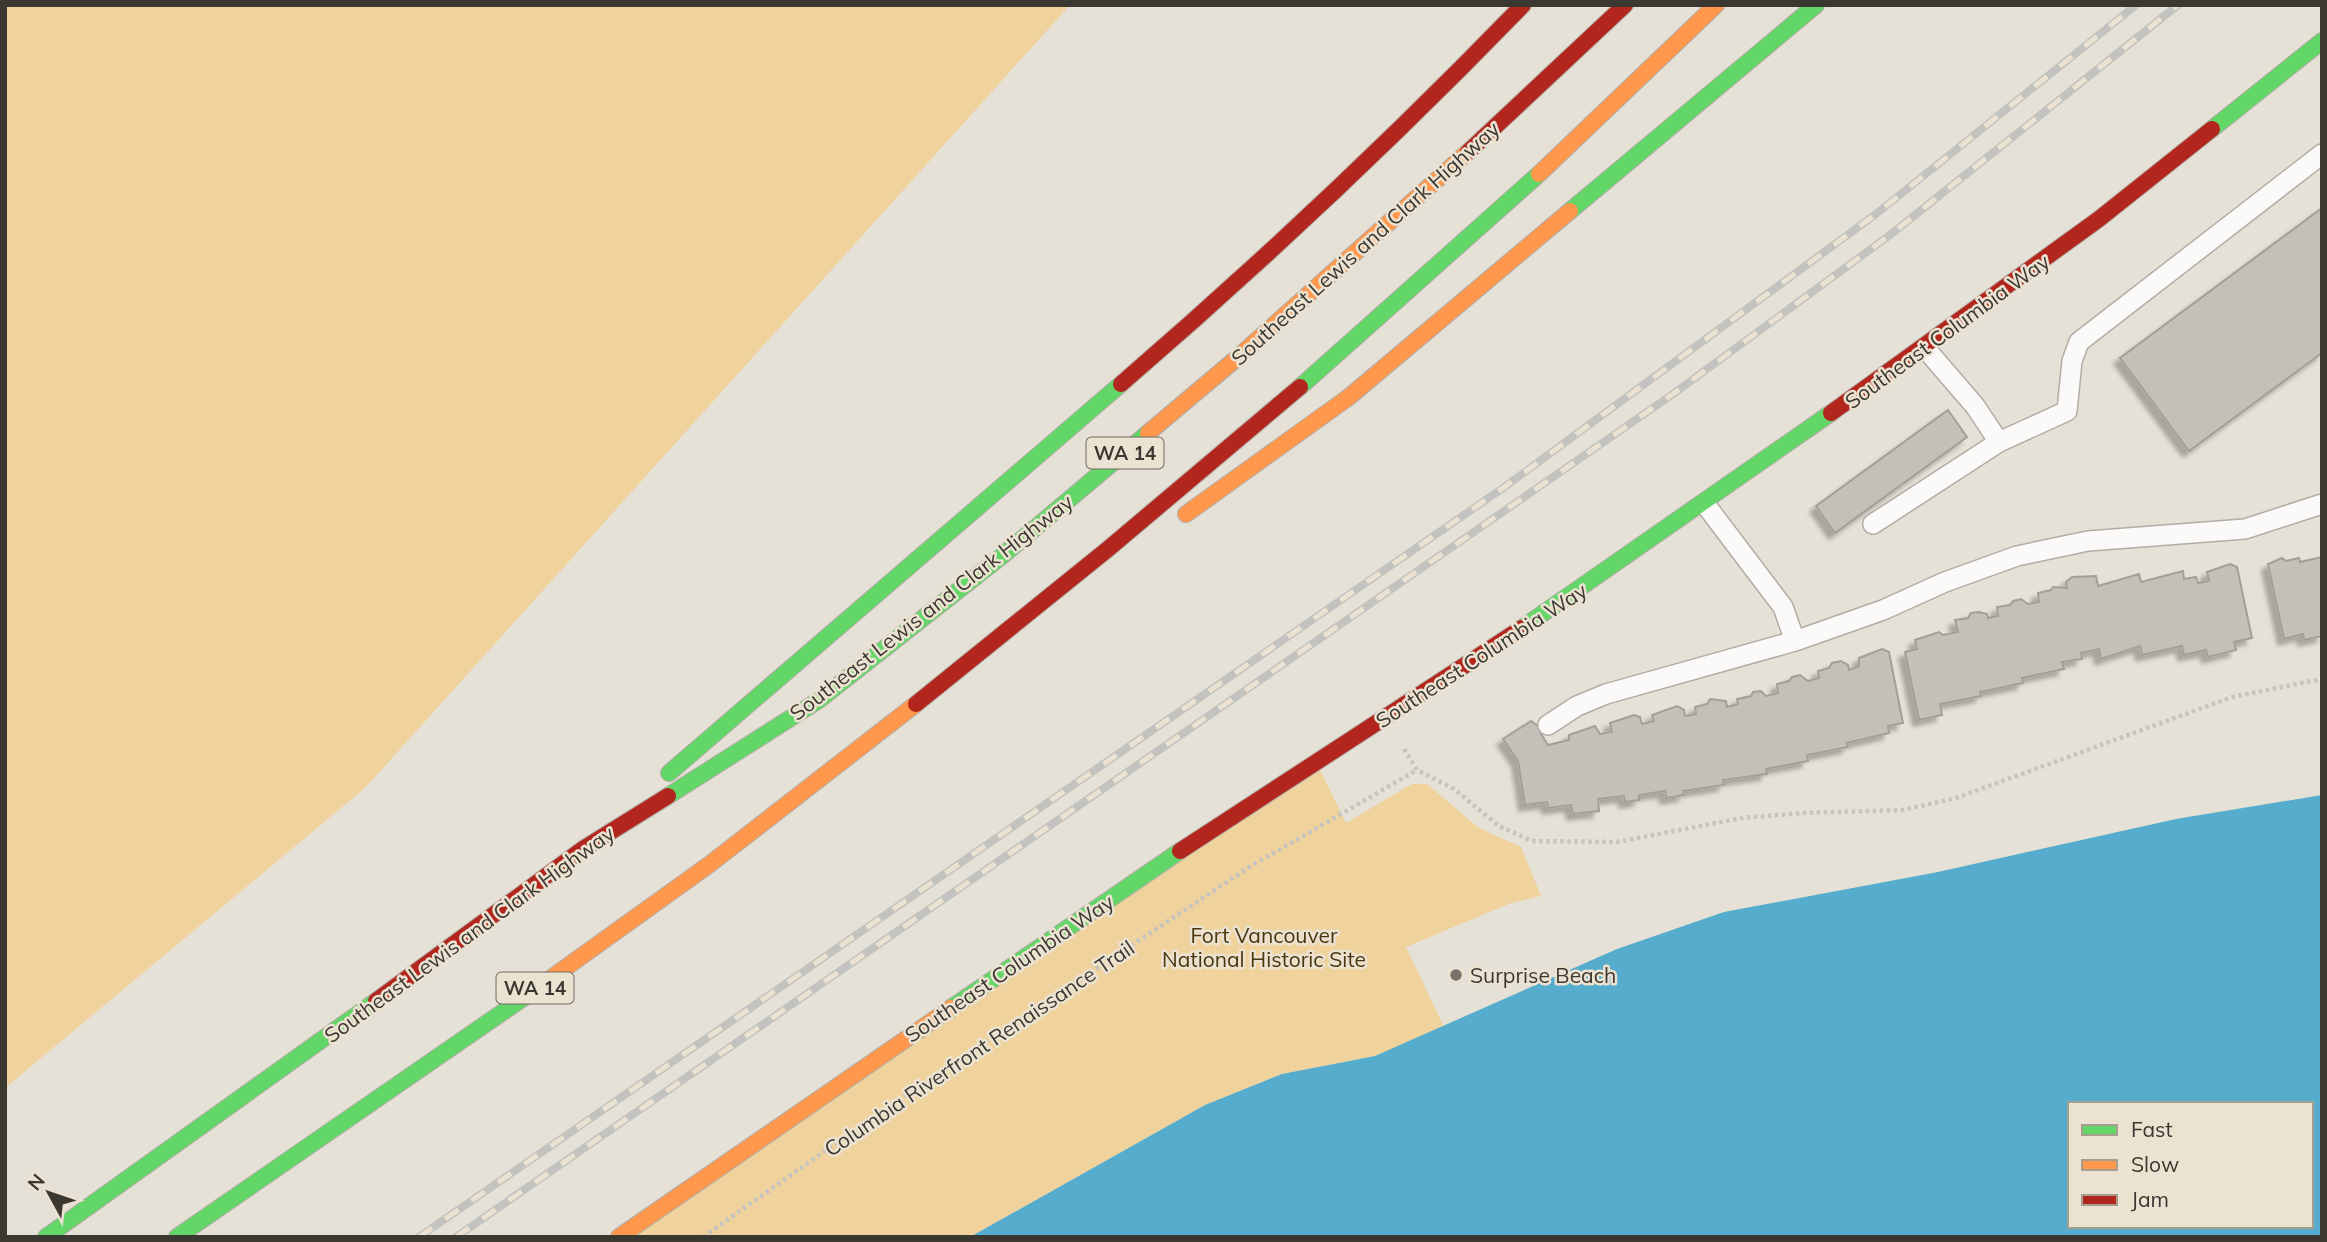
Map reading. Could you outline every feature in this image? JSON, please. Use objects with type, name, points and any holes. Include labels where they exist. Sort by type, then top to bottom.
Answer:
[{"type":"main road","points":[[583,849],[792,664],[1206,311],[1456,74],[1523,5]]},
{"type":"main road","name":"Southeast Lewis and Clark Highway","points":[[46,1237],[324,1039],[583,849],[819,700],[1002,556],[1335,272],[1625,5]]},
{"type":"main road","name":"WA 14","points":[[177,1237],[667,895],[886,729],[1113,545],[1322,368],[1608,111],[1716,5]]},
{"type":"main road","points":[[1168,527],[1349,397],[1816,5]]},
{"type":"main road","name":"Southeast Columbia Way","points":[[618,1237],[1219,824],[1569,598],[1705,504],[1925,348],[2099,219],[2322,41]]},
{"type":"main road","points":[[886,729],[1123,559]]},
{"type":"lane","points":[[1873,524],[1999,442],[2067,411],[2072,361],[2078,342],[2322,153]]},
{"type":"lane","points":[[1925,348],[1975,405],[1999,442]]},
{"type":"lane","points":[[1705,504],[1783,607],[1795,641]]},
{"type":"lane","points":[[1548,725],[1577,706],[1606,694],[1795,641],[1883,610],[1945,582],[2017,556],[2088,541],[2245,529],[2322,504]]},
{"type":"path","name":"Columbia Riverfront Renaissance Trail","points":[[704,1237],[873,1117],[1251,866],[1417,769],[1454,789],[1499,826],[1532,841],[1617,842],[1742,818],[1902,810],[1956,798],[2232,697],[2322,679]]},
{"type":"green space","points":[[5,5],[1070,5],[365,788],[5,1088]]},
{"type":"green space","name":"Fort Vancouver National Historic Site","points":[[1316,762],[1346,823],[1412,784],[1427,784],[1479,828],[1521,847],[1541,896],[1511,903],[1406,947],[1444,1027],[1375,1056],[1282,1074],[1205,1105],[970,1237],[619,1237]]},
{"type":"water","points":[[2322,795],[2322,1237],[970,1237],[1205,1105],[1282,1074],[1375,1056],[1617,949],[1724,912],[1938,872],[2176,819]]},
{"type":"building","points":[[2322,208],[2322,353],[2189,451],[2120,358]]},
{"type":"building","points":[[1948,410],[1967,437],[1835,533],[1816,506]]},
{"type":"building","points":[[2322,557],[2322,636],[2304,640],[2303,634],[2284,639],[2268,564],[2282,558],[2286,561],[2299,558],[2300,562]]},
{"type":"building","points":[[2230,564],[2237,567],[2252,638],[2234,642],[2236,650],[2208,657],[2206,650],[2184,655],[2182,646],[2142,655],[2140,646],[2101,659],[2099,649],[2081,653],[2082,659],[2062,662],[2064,669],[2022,678],[2023,683],[1980,692],[1981,696],[1940,704],[1942,715],[1919,720],[1905,652],[1917,649],[1915,640],[1939,632],[1943,635],[1958,632],[1955,620],[1968,618],[1971,613],[1987,614],[1988,618],[1998,616],[1997,607],[2010,605],[2013,601],[2021,599],[2028,604],[2039,602],[2038,593],[2053,587],[2067,588],[2066,582],[2072,577],[2096,576],[2098,586],[2139,574],[2141,582],[2183,571],[2184,579],[2196,577],[2198,583],[2209,581],[2207,572]]},
{"type":"building","points":[[1882,649],[1889,652],[1903,723],[1888,726],[1889,733],[1847,743],[1848,747],[1807,755],[1808,761],[1766,769],[1767,774],[1723,780],[1724,785],[1683,791],[1684,795],[1666,798],[1665,791],[1639,795],[1639,800],[1625,802],[1624,796],[1598,799],[1599,811],[1573,814],[1571,805],[1548,808],[1547,802],[1525,805],[1518,761],[1503,739],[1531,721],[1542,729],[1541,734],[1548,745],[1569,740],[1569,735],[1595,726],[1600,734],[1612,732],[1610,723],[1634,715],[1640,717],[1642,724],[1654,721],[1652,715],[1677,706],[1684,710],[1685,716],[1696,714],[1695,707],[1707,704],[1710,699],[1726,701],[1727,707],[1738,704],[1737,699],[1751,696],[1753,692],[1761,691],[1766,696],[1778,693],[1777,684],[1789,681],[1792,677],[1800,675],[1808,681],[1819,678],[1818,671],[1841,661],[1848,665],[1849,670],[1859,666],[1859,658]]},
{"type":"railway","points":[[419,1237],[1503,488],[1876,214],[2136,5]]},
{"type":"railway","points":[[456,1237],[1673,394],[1890,235],[2178,5]]},
{"type":"traffic: fast","points":[[1570,211],[1816,5]]},
{"type":"traffic: fast","points":[[2212,129],[2322,41]]},
{"type":"traffic: fast","points":[[1300,387],[1539,174]]},
{"type":"traffic: fast","points":[[669,773],[1121,384]]},
{"type":"traffic: fast","points":[[1522,628],[1831,413]]},
{"type":"traffic: fast","points":[[668,796],[819,700],[1002,556],[1148,433]]},
{"type":"traffic: fast","points":[[951,1008],[1180,851]]},
{"type":"traffic: fast","points":[[177,1237],[529,994]]},
{"type":"traffic: fast","points":[[46,1237],[376,1001]]},
{"type":"traffic: slow","points":[[1539,174],[1716,5]]},
{"type":"traffic: slow","points":[[1148,433],[1237,358],[1468,152]]},
{"type":"traffic: slow","points":[[1186,514],[1349,397],[1570,211]]},
{"type":"traffic: slow","points":[[529,994],[710,864],[916,704]]},
{"type":"traffic: slow","points":[[619,1237],[951,1008]]},
{"type":"traffic: jam","points":[[1121,384],[1326,199],[1523,5]]},
{"type":"traffic: jam","points":[[1468,152],[1625,5]]},
{"type":"traffic: jam","points":[[1831,413],[2099,219],[2212,129]]},
{"type":"traffic: jam","points":[[916,704],[1108,549],[1300,387]]},
{"type":"traffic: jam","points":[[1180,851],[1522,628]]},
{"type":"traffic: jam","points":[[376,1001],[583,849],[668,796]]},
{"type":"place","name":"Surprise Beach","points":[[1456,975]]}]
